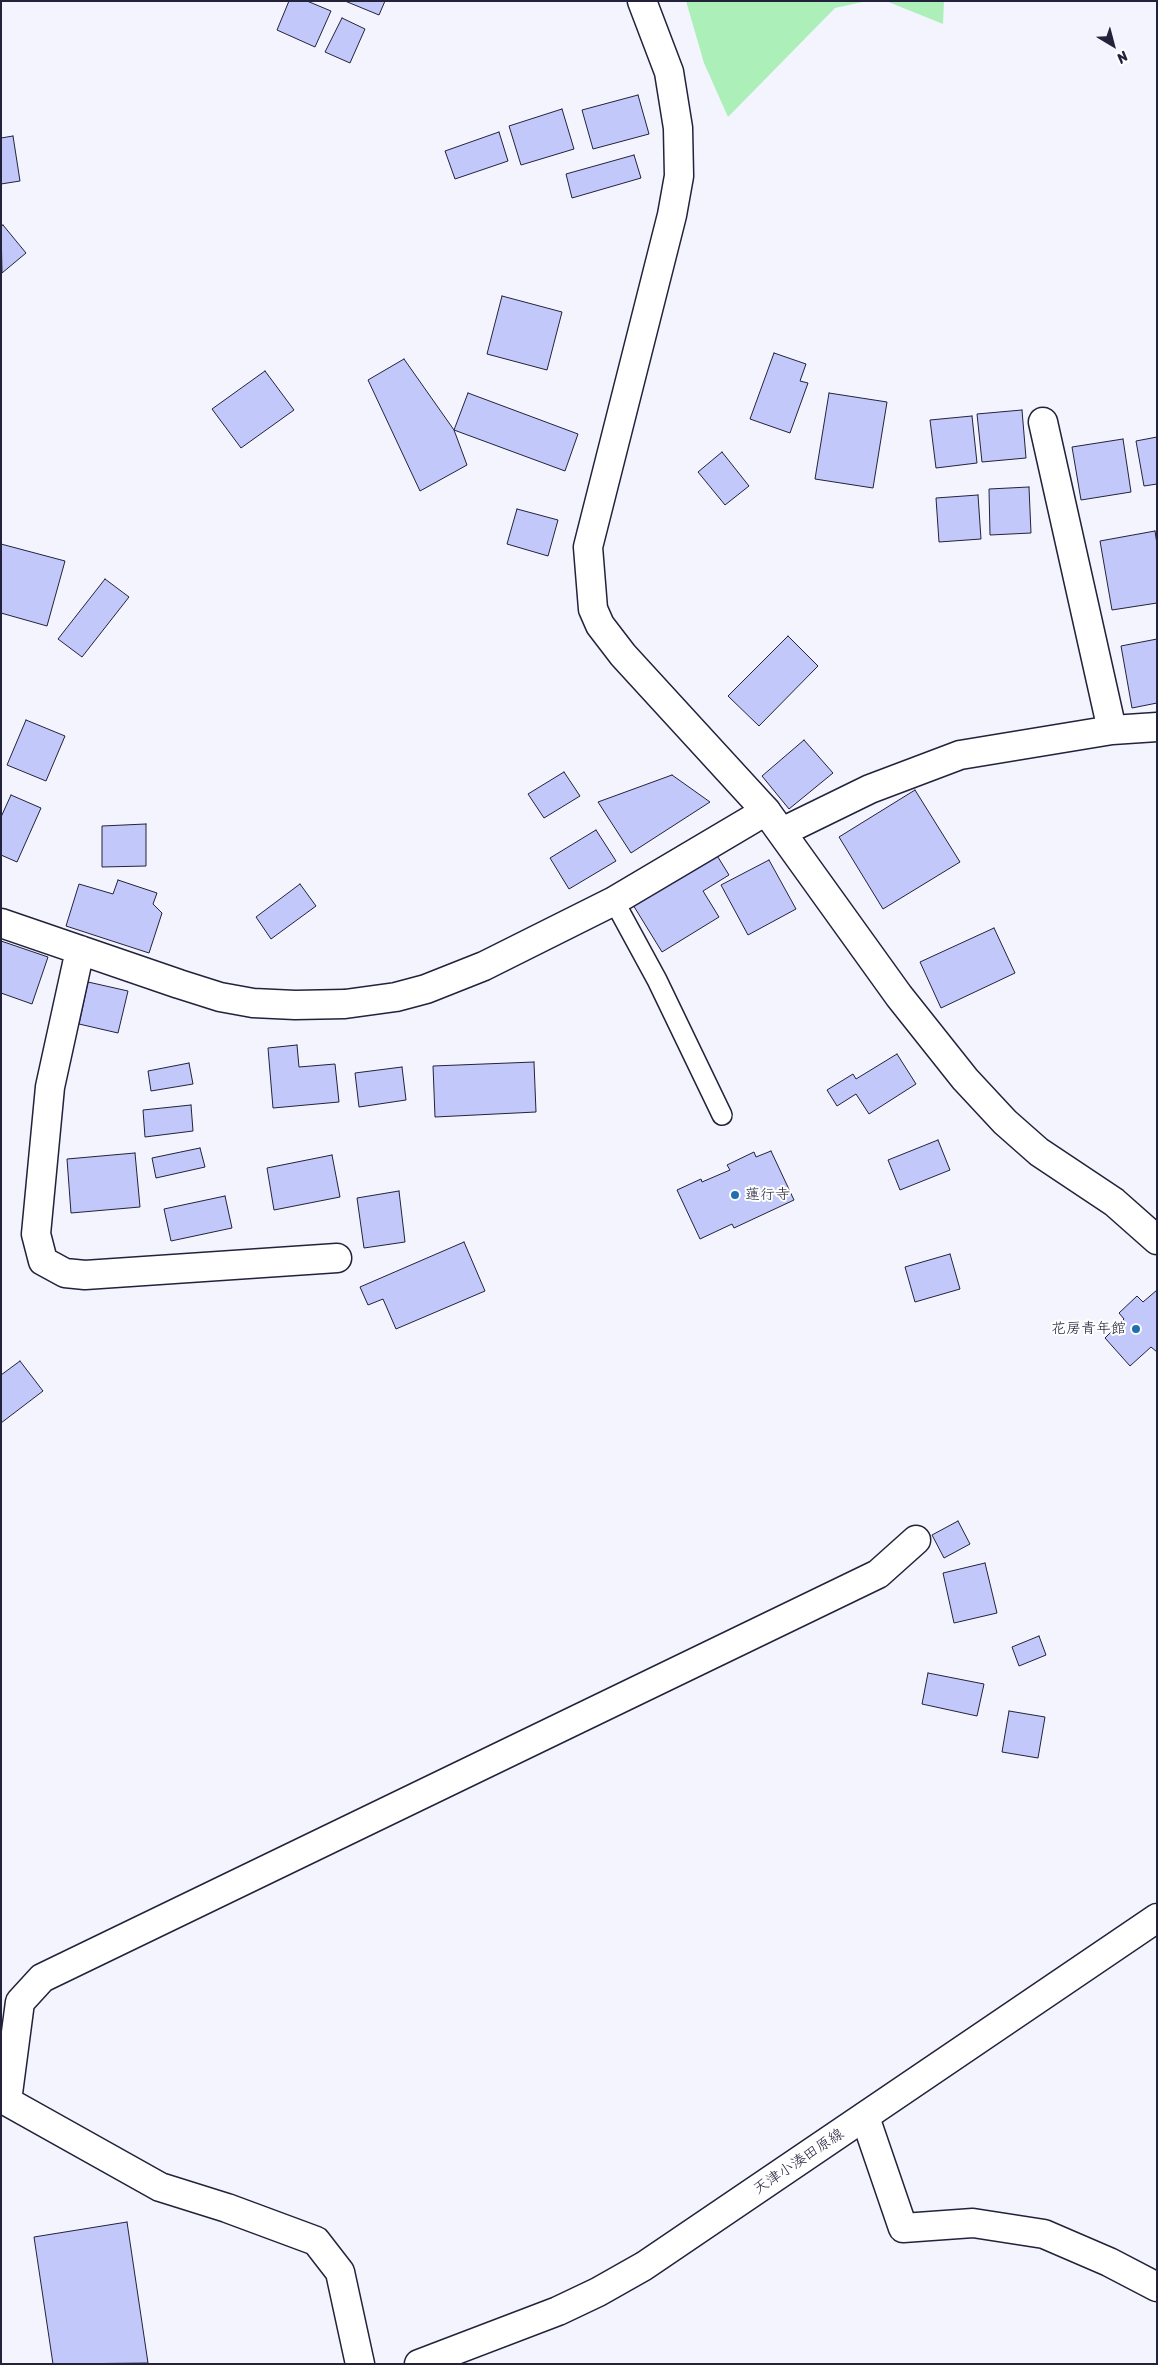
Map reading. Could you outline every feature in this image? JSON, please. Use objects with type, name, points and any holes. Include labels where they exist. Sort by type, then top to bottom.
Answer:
[{"type":"street","points":[[642,1],[669,72],[678,128],[679,176],[672,215],[588,547],[592,608],[600,625],[623,655],[766,811],[899,996],[965,1079],[1005,1122],[1039,1152],[1114,1202],[1157,1240]]},
{"type":"street","points":[[1043,422],[1112,730]]},
{"type":"street","points":[[782,832],[870,789],[960,754],[1112,730],[1157,727]]},
{"type":"street","points":[[1,922],[220,997],[253,1003],[295,1005],[345,1004],[396,997],[426,989],[484,966],[614,901],[766,811]]},
{"type":"street","points":[[80,950],[50,1087],[36,1234],[43,1261],[65,1273],[84,1275],[337,1258]]},
{"type":"street","points":[[360,2364],[340,2272],[316,2241],[227,2208],[160,2187],[4,2099],[20,2002],[42,1978],[878,1574],[916,1540]]},
{"type":"street","name":"天津小湊田原線","points":[[418,2364],[515,2329],[598,2292],[644,2266],[865,2118],[1157,1918]]},
{"type":"street","points":[[865,2118],[902,2228],[973,2224],[1044,2234],[1109,2262],[1157,2287]]},
{"type":"lane","points":[[614,901],[657,980],[722,1115]]},
{"type":"green space","points":[[686,1],[867,1],[835,8],[728,117],[704,63]]},
{"type":"green space","points":[[886,1],[944,1],[943,24]]},
{"type":"building","points":[[289,1],[307,1],[331,11],[315,47],[277,30]]},
{"type":"building","points":[[345,1],[385,1],[379,15]]},
{"type":"building","points":[[342,18],[365,29],[350,63],[325,52]]},
{"type":"building","points":[[638,95],[649,134],[593,149],[582,110]]},
{"type":"building","points":[[562,109],[574,149],[521,165],[509,126]]},
{"type":"building","points":[[499,132],[508,161],[455,179],[445,151]]},
{"type":"building","points":[[13,136],[20,181],[1,184],[1,138]]},
{"type":"building","points":[[634,155],[641,178],[572,198],[566,174]]},
{"type":"building","points":[[3,225],[26,253],[2,273],[1,226]]},
{"type":"building","points":[[502,296],[562,312],[547,370],[487,354]]},
{"type":"building","points":[[774,353],[806,364],[800,381],[808,383],[790,433],[750,419]]},
{"type":"building","points":[[404,359],[454,430],[467,465],[420,491],[368,380]]},
{"type":"building","points":[[265,371],[294,410],[241,448],[212,409]]},
{"type":"building","points":[[468,393],[578,434],[565,471],[454,430]]},
{"type":"building","points":[[829,393],[887,402],[873,488],[815,479]]},
{"type":"building","points":[[1022,410],[1026,458],[982,462],[977,414]]},
{"type":"building","points":[[972,416],[977,463],[936,468],[930,420]]},
{"type":"building","points":[[1157,437],[1157,484],[1144,486],[1136,441]]},
{"type":"building","points":[[1123,439],[1131,492],[1081,500],[1072,447]]},
{"type":"building","points":[[722,452],[749,486],[725,505],[698,472]]},
{"type":"building","points":[[1029,487],[1031,533],[990,535],[989,489]]},
{"type":"building","points":[[978,495],[981,539],[939,542],[936,498]]},
{"type":"building","points":[[517,509],[558,520],[548,556],[507,544]]},
{"type":"building","points":[[1155,531],[1157,544],[1157,603],[1112,610],[1100,541]]},
{"type":"building","points":[[1,544],[65,561],[47,626],[1,613]]},
{"type":"building","points":[[105,579],[129,597],[82,657],[58,639]]},
{"type":"building","points":[[788,636],[818,666],[759,726],[728,696]]},
{"type":"building","points":[[1157,639],[1157,703],[1132,708],[1121,646]]},
{"type":"building","points":[[26,720],[65,736],[46,781],[7,765]]},
{"type":"building","points":[[804,740],[833,773],[789,809],[762,776]]},
{"type":"building","points":[[564,772],[580,796],[544,818],[528,794]]},
{"type":"building","points":[[672,775],[710,802],[631,853],[598,802]]},
{"type":"building","points":[[915,790],[960,862],[883,909],[839,837]]},
{"type":"building","points":[[11,795],[41,808],[17,862],[1,855],[1,817]]},
{"type":"building","points":[[146,824],[146,866],[102,867],[102,826]]},
{"type":"building","points":[[596,830],[616,861],[569,889],[550,858]]},
{"type":"building","points":[[713,849],[729,875],[703,891],[719,917],[662,952],[630,900]]},
{"type":"building","points":[[769,860],[796,909],[748,935],[721,885]]},
{"type":"building","points":[[118,880],[157,893],[153,904],[162,913],[149,953],[66,926],[79,884],[113,894]]},
{"type":"building","points":[[300,884],[316,906],[271,939],[256,917]]},
{"type":"building","points":[[994,928],[1015,973],[941,1008],[920,962]]},
{"type":"building","points":[[1,941],[48,957],[32,1004],[1,993]]},
{"type":"building","points":[[88,982],[128,991],[118,1033],[79,1024]]},
{"type":"building","points":[[297,1045],[299,1067],[335,1064],[339,1102],[273,1108],[268,1048]]},
{"type":"building","points":[[897,1054],[916,1084],[869,1114],[856,1094],[837,1106],[827,1090],[853,1074],[856,1079]]},
{"type":"building","points":[[534,1062],[536,1112],[435,1117],[433,1066]]},
{"type":"building","points":[[189,1063],[193,1084],[151,1091],[148,1071]]},
{"type":"building","points":[[402,1067],[406,1100],[359,1107],[355,1073]]},
{"type":"building","points":[[191,1105],[193,1131],[145,1137],[143,1110]]},
{"type":"building","points":[[938,1140],[950,1170],[900,1190],[888,1160]]},
{"type":"building","points":[[200,1148],[205,1167],[156,1178],[152,1158]]},
{"type":"building","name":"蓮行寺","points":[[771,1151],[794,1200],[734,1228],[732,1224],[700,1239],[677,1190],[701,1179],[702,1182],[730,1170],[727,1165],[754,1152],[756,1157]]},
{"type":"building","points":[[135,1153],[140,1207],[71,1213],[67,1159]]},
{"type":"building","points":[[332,1155],[340,1197],[274,1210],[267,1168]]},
{"type":"building","points":[[399,1191],[405,1242],[364,1248],[357,1198]]},
{"type":"building","points":[[225,1196],[232,1228],[171,1241],[164,1209]]},
{"type":"building","points":[[464,1242],[485,1291],[396,1329],[383,1299],[368,1305],[360,1287]]},
{"type":"building","points":[[950,1254],[960,1289],[915,1302],[905,1267]]},
{"type":"building","name":"花房青年館","points":[[1157,1290],[1157,1352],[1151,1347],[1130,1366],[1105,1338],[1124,1319],[1119,1313],[1137,1296],[1143,1302]]},
{"type":"building","points":[[20,1361],[43,1391],[1,1423],[1,1375]]},
{"type":"building","points":[[958,1521],[970,1544],[944,1558],[932,1535]]},
{"type":"building","points":[[985,1563],[997,1613],[954,1623],[943,1573]]},
{"type":"building","points":[[1039,1636],[1046,1655],[1019,1666],[1012,1647]]},
{"type":"building","points":[[928,1673],[984,1684],[977,1716],[922,1704]]},
{"type":"building","points":[[1009,1711],[1045,1717],[1038,1758],[1002,1752]]},
{"type":"building","points":[[127,2222],[148,2363],[53,2364],[34,2237]]},
{"type":"place","name":"蓮行寺","points":[[735,1195]]},
{"type":"place","name":"花房青年館","points":[[1136,1329]]}]
